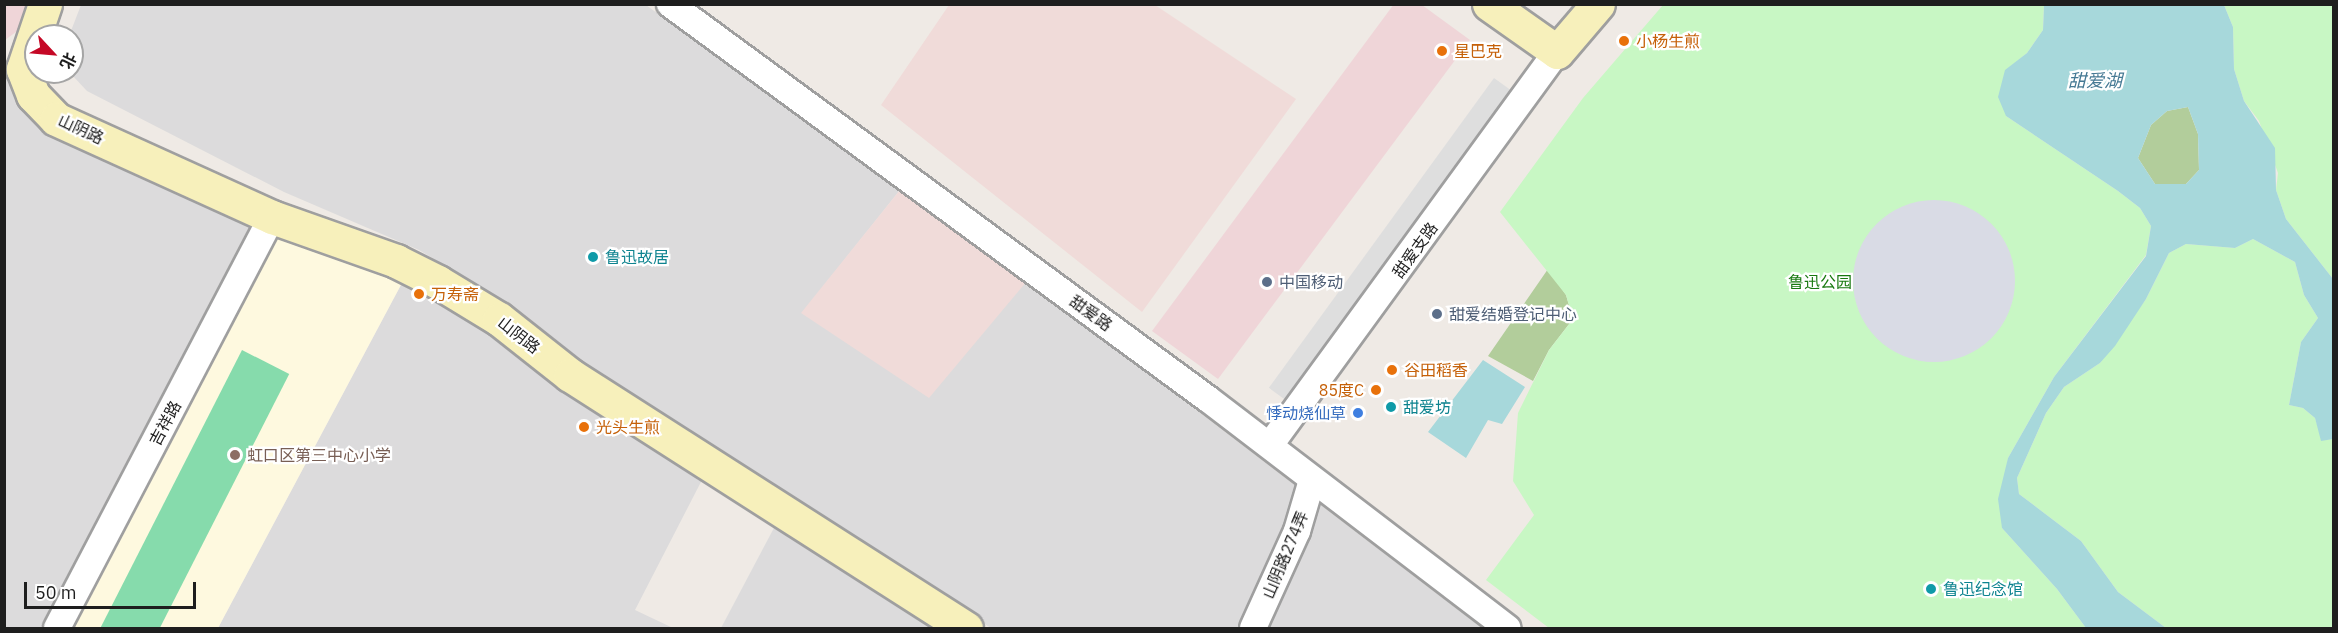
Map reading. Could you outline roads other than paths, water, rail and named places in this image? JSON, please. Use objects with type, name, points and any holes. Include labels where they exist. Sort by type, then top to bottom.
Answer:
[{"type":"street","name":"山阴路","points":[[45,4],[15,56],[26,83],[42,107],[56,118],[273,217],[387,257],[438,282],[499,319],[570,375],[966,628]]},
{"type":"street","name":"甜爱路","points":[[670,4],[1270,445],[1312,480],[1508,628]]},
{"type":"street","points":[[1489,4],[1557,52],[1598,4]]},
{"type":"street","name":"甜爱支路","points":[[1270,445],[1557,52]]},
{"type":"street","name":"吉祥路","points":[[57,628],[273,217]]},
{"type":"street","name":"山阴路274弄","points":[[1253,628],[1297,531],[1312,480]]},
{"type":"water","name":"甜爱湖","points":[[2044,5],[2224,5],[2233,27],[2234,69],[2244,101],[2275,148],[2276,190],[2286,219],[2333,279],[2333,439],[2321,441],[2315,418],[2303,408],[2289,405],[2301,342],[2318,318],[2304,295],[2295,262],[2253,239],[2235,248],[2186,244],[2169,253],[2146,299],[2115,346],[2100,363],[2064,387],[2046,413],[2017,478],[2019,494],[2081,541],[2118,592],[2166,628],[2086,628],[2057,589],[2002,528],[1998,499],[2008,458],[2054,377],[2146,256],[2151,226],[2140,208],[2118,191],[2006,116],[1998,97],[2005,70],[2027,53],[2043,30]],"holes":[[[2188,107],[2198,134],[2199,170],[2186,184],[2155,184],[2138,158],[2151,125],[2167,111]]]},
{"type":"water","points":[[1483,360],[1525,387],[1502,424],[1488,420],[1466,458],[1428,432]]},
{"type":"place","name":"小杨生煎","points":[[1624,41]]},
{"type":"place","name":"星巴克","points":[[1442,51]]},
{"type":"place","name":"鲁迅故居","points":[[593,257]]},
{"type":"place","name":"中国移动","points":[[1267,282]]},
{"type":"place","name":"万寿斋","points":[[419,294]]},
{"type":"place","name":"甜爱结婚登记中心","points":[[1437,314]]},
{"type":"place","name":"谷田稻香","points":[[1392,370]]},
{"type":"place","name":"85度C","points":[[1376,390]]},
{"type":"place","name":"甜爱坊","points":[[1391,407]]},
{"type":"place","name":"悸动烧仙草","points":[[1358,413]]},
{"type":"place","name":"光头生煎","points":[[584,427]]},
{"type":"place","name":"虹口区第三中心小学","points":[[235,455]]},
{"type":"place","name":"鲁迅纪念馆","points":[[1931,589]]},
{"type":"park label","name":"鲁迅公园","points":[[1820,282]]}]
